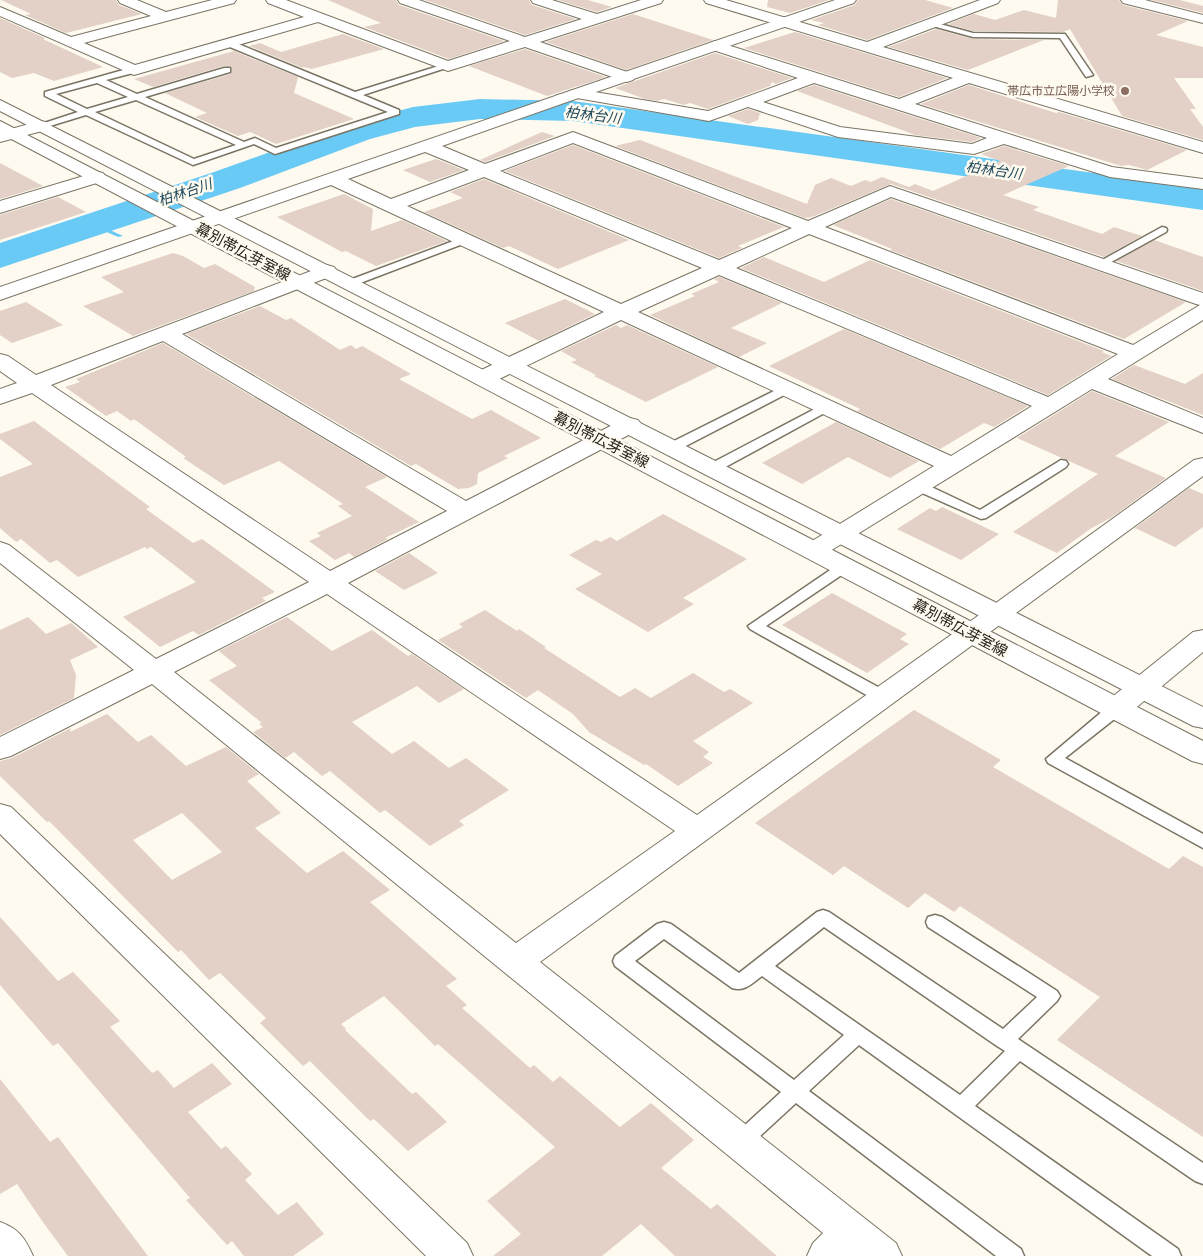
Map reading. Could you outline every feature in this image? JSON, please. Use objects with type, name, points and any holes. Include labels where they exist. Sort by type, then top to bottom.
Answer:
[{"type":"street","points":[[125,0],[166,17]]},
{"type":"street","points":[[70,42],[229,0]]},
{"type":"street","points":[[273,0],[448,66],[656,0]]},
{"type":"street","points":[[406,0],[627,77]]},
{"type":"street","points":[[538,0],[597,19]]},
{"type":"street","points":[[711,0],[1203,148]]},
{"type":"street","points":[[0,294],[199,218],[333,179],[849,0]]},
{"type":"street","points":[[868,47],[993,0]]},
{"type":"street","points":[[1128,0],[1203,19]]},
{"type":"street","points":[[0,11],[134,70],[319,17]]},
{"type":"street","points":[[715,46],[902,104],[1110,172],[1203,184]]},
{"type":"street","points":[[578,94],[709,116],[814,77]]},
{"type":"street","points":[[902,104],[969,77]]},
{"type":"street","points":[[748,102],[838,132],[974,149],[1003,138]]},
{"type":"street","name":"幕別帯広芽室線","points":[[0,105],[169,191],[199,218],[299,282],[1203,754]]},
{"type":"street","points":[[4,132],[40,126]]},
{"type":"street","name":"幕別帯広芽室線","points":[[4,132],[143,200],[199,218],[327,271],[1203,719]]},
{"type":"street","points":[[390,206],[573,136],[1134,353]]},
{"type":"street","points":[[426,146],[1049,405]]},
{"type":"street","points":[[0,207],[97,177]]},
{"type":"street","points":[[333,179],[952,465]]},
{"type":"street","points":[[483,378],[620,312],[806,227],[890,191],[1203,300]]},
{"type":"street","points":[[0,397],[327,271]]},
{"type":"street","points":[[813,551],[1203,311]]},
{"type":"street","points":[[166,334],[466,511]]},
{"type":"street","points":[[0,361],[696,830]]},
{"type":"street","points":[[1090,380],[1203,426]]},
{"type":"street","points":[[0,749],[328,583],[630,425]]},
{"type":"street","points":[[516,961],[1203,465]]},
{"type":"street","points":[[0,550],[154,671],[740,1142],[839,1244],[882,1256]]},
{"type":"street","points":[[1116,708],[1200,646]]},
{"type":"street","points":[[0,815],[453,1256]]},
{"type":"street","points":[[0,1240],[13,1256]]},
{"type":"lane","points":[[932,23],[972,35],[1062,36],[1089,75]]},
{"type":"lane","points":[[134,70],[48,94],[193,162],[256,142],[274,151],[396,112],[228,43]]},
{"type":"lane","points":[[355,95],[448,66]]},
{"type":"lane","points":[[40,126],[227,70]]},
{"type":"lane","points":[[98,80],[244,145]]},
{"type":"lane","points":[[1100,264],[1162,230]]},
{"type":"lane","points":[[351,283],[464,240]]},
{"type":"lane","points":[[673,448],[786,389]]},
{"type":"lane","points":[[713,468],[826,407]]},
{"type":"lane","points":[[918,486],[982,515],[1061,464]]},
{"type":"lane","points":[[844,567],[755,626],[883,697]]},
{"type":"lane","points":[[1116,708],[1054,759],[1203,842]]},
{"type":"lane","points":[[1013,1256],[622,961],[664,929],[740,984],[823,917],[1203,1175]]},
{"type":"lane","points":[[935,922],[1050,996],[961,1107]]},
{"type":"lane","points":[[762,966],[1170,1256]]},
{"type":"lane","points":[[740,1142],[858,1034]]},
{"type":"building","points":[[1,0],[116,0],[119,5],[142,14],[66,33],[25,15],[31,14]]},
{"type":"building","points":[[328,0],[396,0],[399,5],[504,41],[449,59],[364,27],[381,23]]},
{"type":"building","points":[[425,0],[529,0],[532,5],[576,19],[525,35]]},
{"type":"building","points":[[558,0],[588,0],[612,7],[597,12]]},
{"type":"building","points":[[768,0],[829,0],[790,13],[767,7]]},
{"type":"building","points":[[858,0],[925,0],[953,8],[867,40],[818,25],[824,23],[811,20],[855,5]]},
{"type":"building","points":[[1058,0],[1119,0],[1123,5],[1188,21],[1156,35],[1203,47],[1203,78],[1174,78],[1196,109],[1190,109],[1203,127],[1203,140],[1122,116],[1070,29],[1063,32],[973,31],[948,24],[974,14],[995,20],[1024,10],[1056,18]]},
{"type":"building","points":[[1152,0],[1180,0],[1203,6],[1203,13]]},
{"type":"building","points":[[633,14],[713,40],[626,70],[546,42]]},
{"type":"building","points":[[0,18],[103,67],[54,81],[34,73],[12,78],[0,72]]},
{"type":"building","points":[[936,29],[973,39],[1044,40],[968,70],[889,47]]},
{"type":"building","points":[[795,32],[947,78],[899,97],[744,48]]},
{"type":"building","points":[[343,34],[384,49],[312,69],[303,68],[249,46],[260,43],[281,52]]},
{"type":"building","points":[[525,49],[606,77],[547,96],[469,66]]},
{"type":"building","points":[[234,51],[298,77],[294,93],[354,119],[276,144],[250,132],[238,136],[195,117],[207,113],[165,93],[231,74],[231,67],[223,66],[153,87],[134,79]]},
{"type":"building","points":[[715,53],[792,78],[776,84],[772,82],[770,86],[708,109],[690,103],[684,105],[664,99],[657,101],[645,99],[615,88]]},
{"type":"building","points":[[814,85],[981,138],[972,142],[915,135],[797,91]]},
{"type":"building","points":[[969,85],[1056,113],[1059,112],[1187,150],[1147,170],[1129,165],[1121,166],[921,104]]},
{"type":"building","points":[[748,109],[760,113],[758,120],[748,124],[728,116]]},
{"type":"building","points":[[542,132],[555,136],[485,162],[480,160]]},
{"type":"building","points":[[640,140],[807,204],[815,185],[831,178],[851,186],[865,180],[871,182],[882,177],[909,187],[915,184],[933,191],[1000,161],[981,154],[1004,146],[1069,166],[1003,195],[1039,207],[1033,210],[1102,234],[1114,227],[1142,236],[1104,257],[891,184],[812,217],[805,218],[615,146]]},
{"type":"building","points":[[573,145],[784,227],[738,246],[742,248],[719,258],[505,171]]},
{"type":"building","points":[[436,159],[464,170],[430,182],[403,170]]},
{"type":"building","points":[[0,163],[43,186],[0,199]]},
{"type":"building","points":[[484,179],[629,240],[558,269],[509,246],[503,248],[424,212],[463,198],[450,192]]},
{"type":"building","points":[[344,194],[373,209],[371,231],[402,220],[447,241],[376,266],[346,251],[342,252],[277,217]]},
{"type":"building","points":[[58,197],[86,212],[0,240],[0,215]]},
{"type":"building","points":[[891,199],[1186,302],[1124,339],[890,250],[892,249],[833,225]]},
{"type":"building","points":[[1154,240],[1203,257],[1203,291],[1116,261]]},
{"type":"building","points":[[173,253],[183,256],[204,268],[215,264],[255,287],[254,291],[133,336],[83,306],[124,292],[101,277]]},
{"type":"building","points":[[764,257],[824,282],[870,260],[1104,351],[1102,352],[1111,356],[1048,395],[741,268]]},
{"type":"building","points":[[719,277],[782,303],[731,328],[767,343],[739,357],[650,315],[695,296],[691,294],[719,282],[714,279]]},
{"type":"building","points":[[565,299],[595,314],[539,341],[505,323]]},
{"type":"building","points":[[26,302],[63,325],[12,343],[0,335],[0,311]]},
{"type":"building","points":[[260,306],[286,320],[291,318],[340,350],[351,345],[356,349],[362,346],[411,374],[399,379],[472,419],[491,410],[541,438],[504,456],[508,458],[478,473],[477,484],[469,488],[458,489],[416,464],[411,466],[186,334]]},
{"type":"building","points":[[616,325],[621,328],[627,325],[718,367],[646,402],[594,376],[596,375],[571,362],[577,360],[561,351]]},
{"type":"building","points":[[844,329],[1028,406],[994,427],[984,423],[940,449],[857,411],[860,409],[769,366]]},
{"type":"building","points":[[163,343],[387,477],[365,487],[419,522],[385,538],[388,539],[354,557],[349,553],[335,560],[309,541],[321,536],[317,533],[352,516],[338,506],[343,504],[279,461],[224,485],[183,458],[186,457],[134,419],[131,421],[117,411],[106,416],[65,387],[80,382],[76,379]]},
{"type":"building","points":[[1134,365],[1185,384],[1203,373],[1203,415],[1112,379]]},
{"type":"building","points":[[1092,391],[1169,422],[1115,456],[1166,478],[1112,517],[1090,529],[1057,553],[1013,532],[1098,474],[1017,438]]},
{"type":"building","points":[[34,421],[150,507],[146,509],[193,543],[202,539],[275,592],[262,598],[266,601],[199,635],[193,631],[160,647],[123,617],[196,582],[151,547],[147,549],[145,547],[78,577],[57,560],[50,563],[21,539],[16,542],[0,528],[0,477],[33,464],[0,439],[0,434]]},
{"type":"building","points":[[836,422],[919,461],[890,478],[848,457],[802,484],[762,463]]},
{"type":"building","points":[[1189,488],[1203,494],[1203,527],[1175,547],[1135,528]]},
{"type":"building","points":[[942,507],[999,534],[961,560],[897,529],[930,508],[936,511]]},
{"type":"building","points":[[663,514],[747,559],[683,598],[694,604],[648,632],[575,589],[602,574],[569,555],[596,540],[601,542],[610,537],[617,541]]},
{"type":"building","points":[[409,553],[438,573],[404,590],[375,571]]},
{"type":"building","points":[[832,593],[907,634],[900,639],[909,644],[867,673],[782,625]]},
{"type":"building","points":[[485,610],[517,631],[519,629],[546,647],[544,648],[620,697],[635,688],[651,698],[693,673],[724,692],[730,689],[753,703],[693,741],[709,752],[703,757],[713,763],[678,786],[646,764],[644,765],[589,732],[573,714],[538,690],[526,698],[438,640],[463,627],[459,624]]},
{"type":"building","points":[[28,617],[46,634],[71,623],[98,647],[70,660],[76,675],[74,698],[0,735],[0,630]]},
{"type":"building","points":[[287,617],[332,651],[372,630],[408,656],[412,654],[464,689],[439,703],[417,686],[352,722],[392,754],[414,741],[449,768],[466,758],[509,790],[459,821],[464,825],[430,846],[385,810],[380,813],[330,771],[322,776],[294,752],[285,758],[253,732],[263,727],[259,724],[262,723],[209,680],[237,666],[219,651]]},
{"type":"building","points":[[914,710],[1001,760],[993,767],[1169,869],[1183,856],[1203,867],[1203,1137],[1057,1040],[1100,997],[960,906],[954,912],[925,893],[908,908],[844,866],[833,875],[755,823]]},
{"type":"building","points":[[107,714],[138,742],[151,735],[186,766],[226,747],[259,774],[247,781],[281,813],[255,828],[307,873],[343,851],[390,890],[370,902],[457,979],[446,986],[467,1005],[462,1008],[530,1068],[534,1065],[553,1082],[560,1076],[620,1127],[651,1103],[694,1140],[661,1168],[711,1209],[717,1204],[777,1256],[675,1256],[641,1224],[602,1256],[493,1256],[521,1234],[487,1201],[555,1147],[438,1044],[435,1046],[384,996],[341,1024],[412,1094],[416,1092],[447,1122],[408,1151],[374,1119],[370,1121],[310,1061],[303,1066],[260,1023],[266,1018],[220,973],[209,980],[181,950],[178,952],[49,821],[47,822],[0,776],[0,761],[12,758],[71,728],[70,732]],"holes":[[[182,813],[222,852],[172,880],[133,840]]]},
{"type":"building","points":[[0,917],[58,981],[73,972],[120,1021],[110,1027],[152,1073],[158,1070],[174,1088],[212,1063],[232,1084],[188,1112],[221,1149],[226,1146],[252,1174],[245,1180],[278,1215],[297,1202],[324,1234],[293,1256],[244,1256],[232,1241],[227,1245],[186,1200],[190,1198],[58,1043],[53,1046],[0,985]]},
{"type":"building","points":[[0,1079],[50,1142],[58,1137],[148,1256],[68,1256],[17,1184],[0,1194]]},
{"type":"waterway","name":"柏林台川","points":[[0,256],[227,180],[358,132],[413,117],[480,109],[573,111],[1203,199]]},
{"type":"waterway","points":[[95,225],[120,236]]},
{"type":"place","name":"帯広市立広陽小学校","points":[[1125,91]]}]
